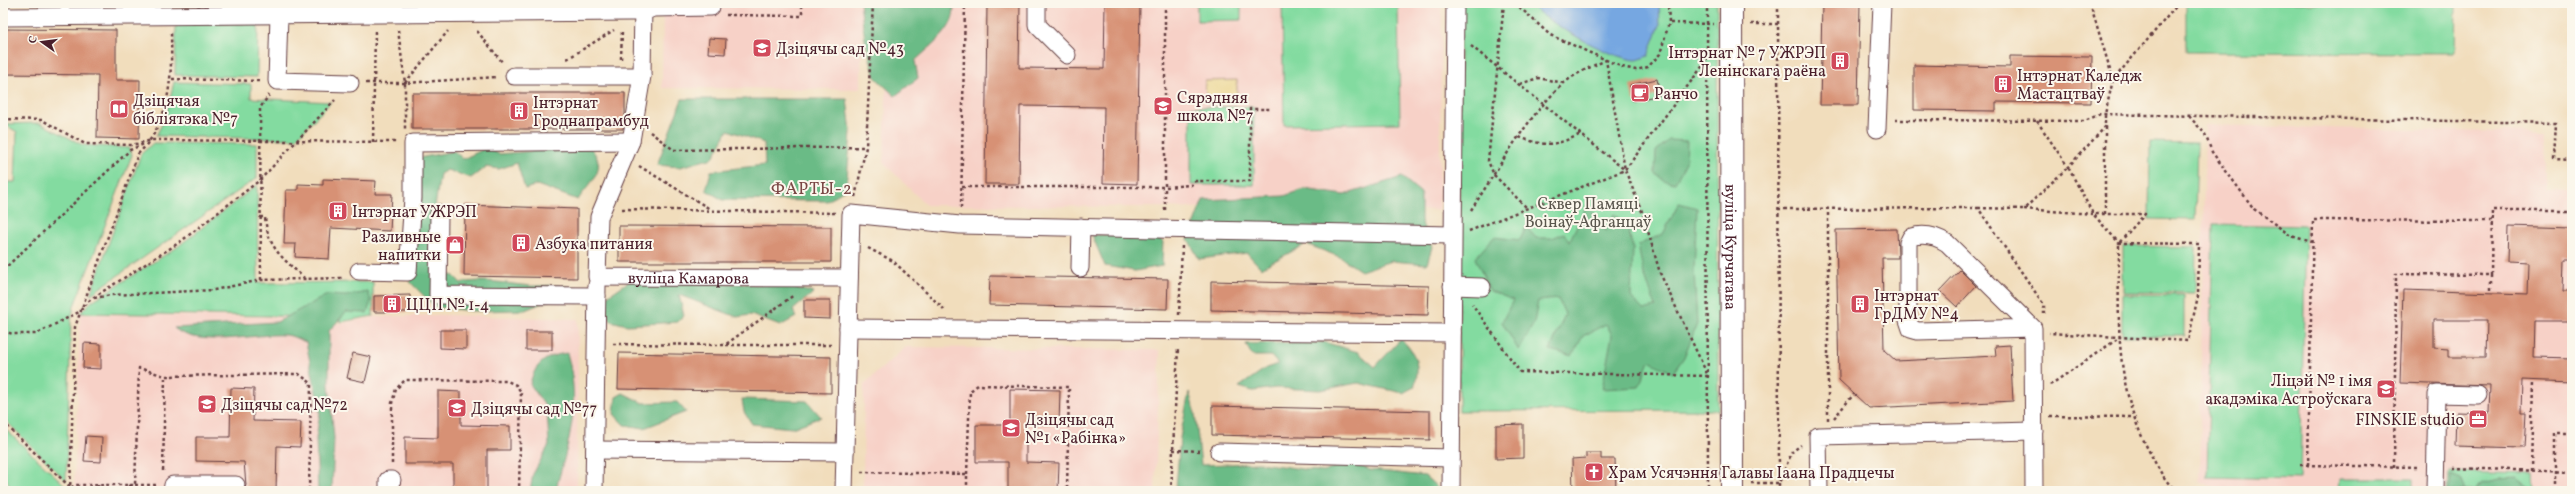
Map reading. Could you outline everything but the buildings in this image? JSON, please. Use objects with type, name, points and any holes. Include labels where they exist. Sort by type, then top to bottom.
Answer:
[{"type":"main road","name":"вуліца Курчатава","points":[[1731,3],[1732,491]]},
{"type":"street","points":[[1036,3],[1036,25],[1067,55]]},
{"type":"street","points":[[1451,491],[1452,286],[1459,234],[1455,3]]},
{"type":"street","points":[[1877,125],[1882,3]]},
{"type":"street","points":[[594,491],[599,217],[631,141],[642,76],[643,8]]},
{"type":"street","points":[[3,17],[171,16],[213,10],[279,15],[463,14],[643,8],[715,11]]},
{"type":"street","points":[[279,15],[277,81],[350,83]]},
{"type":"street","points":[[514,76],[642,76]]},
{"type":"street","points":[[359,271],[408,272],[413,198],[413,142],[631,141]]},
{"type":"street","points":[[844,491],[852,208],[960,225],[1459,234]]},
{"type":"street","points":[[439,213],[438,295],[597,296]]},
{"type":"street","points":[[1080,268],[1081,227]]},
{"type":"street","points":[[2034,491],[2034,431],[2038,330],[1947,243],[1938,237],[1920,234],[1911,237],[1908,243],[1908,320],[1911,329],[1918,331],[2038,330]]},
{"type":"street","name":"вуліца Камарова","points":[[597,277],[849,278]]},
{"type":"street","points":[[1452,286],[1482,287]]},
{"type":"street","points":[[848,328],[1452,333]]},
{"type":"street","points":[[2435,491],[2437,394],[2478,395]]},
{"type":"street","points":[[1819,491],[1818,436],[2034,431]]},
{"type":"street","points":[[595,450],[845,452]]},
{"type":"street","points":[[1219,452],[1451,458]]},
{"type":"street","points":[[169,487],[236,485]]},
{"type":"path","points":[[715,11],[802,16],[802,3]]},
{"type":"path","points":[[622,208],[712,210],[852,208],[866,147],[873,3]]},
{"type":"path","points":[[961,206],[965,3]]},
{"type":"path","points":[[1504,3],[1488,161],[1494,175],[1526,207]]},
{"type":"path","points":[[1515,3],[1550,35],[1606,60],[1636,70],[1648,67],[1660,54],[1669,23],[1668,3]]},
{"type":"path","points":[[1707,3],[1708,491]]},
{"type":"path","points":[[1778,3],[1779,491]]},
{"type":"path","points":[[2090,3],[2113,80]]},
{"type":"path","points":[[2105,214],[2107,126],[2105,114],[2113,80],[2179,3]]},
{"type":"path","points":[[405,83],[463,14],[514,76]]},
{"type":"path","points":[[373,142],[375,27],[383,18],[396,15],[405,83],[405,131],[413,142]]},
{"type":"path","points":[[70,489],[75,327],[79,312],[138,154],[152,140],[172,79],[171,16]]},
{"type":"path","points":[[1669,23],[1707,24]]},
{"type":"path","points":[[1751,24],[1778,24]]},
{"type":"path","points":[[563,60],[622,25],[620,76]]},
{"type":"path","points":[[1468,43],[1625,170]]},
{"type":"path","points":[[1459,234],[1625,170],[1708,59]]},
{"type":"path","points":[[1470,212],[1519,137],[1544,103],[1564,83],[1582,71],[1606,60]]},
{"type":"path","points":[[1606,60],[1625,170],[1643,214],[1660,273],[1708,376]]},
{"type":"path","points":[[3,331],[13,334],[36,334],[79,312],[91,299],[180,242],[260,180],[298,141],[350,83],[405,83],[514,76]]},
{"type":"path","points":[[1520,84],[1538,78],[1564,83]]},
{"type":"path","points":[[172,79],[277,81]]},
{"type":"path","points":[[261,280],[260,108],[277,81]]},
{"type":"path","points":[[962,187],[1165,187],[1191,185],[1194,181],[1250,181],[1250,109],[1270,109]]},
{"type":"path","points":[[1877,125],[2085,121],[2100,114],[2556,123],[2554,159],[2572,160]]},
{"type":"path","points":[[2189,116],[2205,134],[2212,152],[2254,209],[2291,236],[2312,242]]},
{"type":"path","points":[[3,119],[42,120],[85,144],[132,145],[152,140],[413,142]]},
{"type":"path","points":[[2037,121],[2068,167],[2093,214],[2119,243],[2199,244],[2198,296],[2188,341],[2119,338],[2038,330]]},
{"type":"path","points":[[2024,209],[2068,167],[2107,126]]},
{"type":"path","points":[[649,131],[674,150],[866,147]]},
{"type":"path","points":[[1519,137],[1538,145],[1555,145],[1581,134]]},
{"type":"path","points":[[3,270],[130,150],[152,140]]},
{"type":"path","points":[[635,164],[712,210]]},
{"type":"path","points":[[1978,208],[2024,209],[2093,214],[2145,214],[2119,243],[2119,338],[2126,396],[2141,436],[2164,479],[2176,491]]},
{"type":"path","points":[[1778,209],[1828,210],[1828,424],[1854,394]]},
{"type":"path","points":[[2491,293],[2492,210],[2572,210]]},
{"type":"path","points":[[260,217],[265,217],[267,234],[275,251],[304,279]]},
{"type":"path","points":[[2308,465],[2313,220],[2492,221]]},
{"type":"path","points":[[850,239],[893,262],[964,328]]},
{"type":"path","points":[[91,299],[111,294],[214,290],[261,280],[348,278],[359,271]]},
{"type":"path","points":[[2394,467],[2396,274],[2491,275]]},
{"type":"path","points":[[725,345],[818,278]]},
{"type":"path","points":[[1469,301],[1520,372],[1708,376]]},
{"type":"path","points":[[2044,389],[2119,338]]},
{"type":"path","points":[[605,344],[847,346]]},
{"type":"path","points":[[135,485],[139,368],[165,376],[299,374],[311,383],[309,491]]},
{"type":"path","points":[[66,491],[74,485],[135,485],[169,487],[165,376]]},
{"type":"path","points":[[390,485],[392,403],[396,389],[405,380],[507,381],[516,385],[521,392],[519,491]]},
{"type":"path","points":[[2531,471],[2533,381]]},
{"type":"path","points":[[967,491],[970,390],[978,385],[1069,387],[1067,491]]},
{"type":"path","points":[[2045,416],[2134,417]]},
{"type":"path","points":[[3,422],[70,489]]},
{"type":"path","points":[[2555,491],[2555,433],[2572,433]]},
{"type":"path","points":[[1779,483],[1792,452],[1804,443]]},
{"type":"path","points":[[1173,450],[1219,452]]},
{"type":"path","points":[[2300,465],[2435,467],[2572,472]]},
{"type":"path","points":[[844,472],[967,474]]},
{"type":"path","points":[[98,485],[99,491]]},
{"type":"path","points":[[129,485],[134,491]]},
{"type":"shaded area","name":"Дзіцячы сад №43","points":[[663,3],[862,3],[861,89],[662,88]]},
{"type":"shaded area","name":"Сярэдняя школа №7","points":[[889,3],[1442,3],[1439,210],[926,205],[884,163]]},
{"type":"shaded area","name":"Ліцэй № 1 імя акадэміка Астроўскага","points":[[2205,125],[2547,133],[2545,190],[2572,191],[2572,491],[2221,491],[2199,481]]},
{"type":"shaded area","points":[[80,314],[337,318],[337,324],[375,317],[443,315],[578,319],[577,491],[74,491]]},
{"type":"shaded area","name":"Дзіцячы сад №1 «Рабінка»","points":[[906,347],[1160,350],[1155,491],[863,491],[864,384]]},
{"type":"green space","points":[[860,3],[953,3],[954,12],[948,28],[936,42],[915,61],[918,78],[895,96],[875,77],[865,40]]},
{"type":"green space","points":[[1197,3],[1241,3],[1241,20],[1197,21]]},
{"type":"green space","points":[[1282,3],[1398,3],[1400,123],[1284,125]]},
{"type":"green space","name":"Сквер Памяці Воінаў-Афганцаў","points":[[1460,3],[1717,3],[1718,410],[1459,411]]},
{"type":"green space","points":[[2186,3],[2456,3],[2455,53],[2186,52]]},
{"type":"green space","points":[[176,22],[258,24],[257,77],[175,75]]},
{"type":"green space","points":[[174,82],[251,84],[251,98],[331,102],[296,139],[156,136],[165,118]]},
{"type":"green space","points":[[682,99],[847,99],[851,132],[846,189],[827,201],[723,200],[706,190],[711,171],[765,165],[764,143],[728,130],[713,158],[680,167],[657,165]]},
{"type":"green space","points":[[1191,107],[1254,107],[1254,185],[1191,185]]},
{"type":"green space","points":[[40,123],[83,145],[130,148],[132,155],[74,306],[71,321],[66,481],[3,418],[3,182],[15,182],[17,132],[4,124]]},
{"type":"green space","points":[[1669,140],[1687,141],[1686,162],[1675,183],[1663,180],[1655,173],[1656,151]]},
{"type":"green space","points":[[2150,142],[2197,143],[2195,220],[2149,219]]},
{"type":"green space","points":[[153,143],[257,144],[257,178],[90,295],[141,154]]},
{"type":"green space","points":[[486,148],[499,154],[557,149],[591,148],[596,156],[598,170],[596,176],[578,200],[537,185],[525,189],[517,163],[499,169],[486,167],[471,178],[447,170],[440,174],[433,220],[435,271],[454,276],[461,283],[487,281],[531,286],[560,285],[577,289],[525,310],[473,311],[435,307],[410,282],[403,249],[419,158],[454,151],[463,159]]},
{"type":"green space","points":[[1402,177],[1421,193],[1421,221],[1432,247],[1427,264],[1391,261],[1361,271],[1340,257],[1306,244],[1261,268],[1247,253],[1199,259],[1188,239],[1203,200],[1284,196],[1304,189],[1344,195]]},
{"type":"green space","points":[[257,185],[258,283],[373,282],[373,316],[340,322],[340,317],[80,313],[92,301],[176,248]]},
{"type":"green space","points":[[1679,203],[1697,208],[1694,270],[1697,324],[1684,357],[1673,373],[1649,361],[1639,387],[1602,389],[1612,335],[1606,324],[1583,336],[1572,356],[1550,350],[1565,314],[1558,299],[1538,301],[1534,323],[1519,351],[1502,322],[1513,300],[1490,291],[1475,258],[1494,237],[1520,240],[1526,227],[1536,238],[1552,238],[1564,233],[1569,242],[1587,205],[1606,231],[1614,214],[1628,227],[1633,249],[1631,297],[1643,310],[1656,307],[1643,271],[1638,245],[1663,234]]},
{"type":"green space","points":[[2213,224],[2306,226],[2300,479],[2207,477]]},
{"type":"green space","points":[[1146,234],[1163,241],[1162,266],[1135,271],[1105,266],[1092,235]]},
{"type":"green space","points":[[2123,246],[2196,247],[2195,293],[2123,292]]},
{"type":"green space","points":[[631,280],[786,285],[813,293],[793,310],[796,317],[780,326],[751,315],[737,317],[679,295],[684,316],[678,322],[627,325],[611,321],[600,301]]},
{"type":"green space","points":[[368,292],[371,301],[367,313],[346,312],[329,331],[329,385],[334,438],[332,491],[318,491],[316,439],[320,412],[306,342],[285,335],[227,339],[198,338],[185,334],[174,328],[277,322],[327,295],[346,296]]},
{"type":"green space","points":[[2122,294],[2184,295],[2184,336],[2122,336]]},
{"type":"green space","points":[[1401,339],[1414,355],[1417,366],[1414,387],[1403,393],[1358,383],[1320,390],[1276,388],[1253,391],[1239,387],[1266,368],[1278,364],[1271,356],[1252,356],[1246,344],[1324,342],[1358,352],[1375,367]]},
{"type":"green space","points":[[567,353],[573,388],[572,420],[570,436],[557,485],[558,491],[530,491],[533,474],[549,445],[547,409],[530,384],[535,371],[542,362],[553,356]]},
{"type":"green space","points":[[1189,392],[1195,413],[1201,465],[1260,463],[1323,472],[1351,462],[1370,470],[1425,476],[1438,488],[1437,491],[1180,491],[1176,488],[1180,438]]},
{"type":"green space","points":[[623,393],[643,403],[677,402],[686,412],[644,428],[624,425],[614,414],[616,397]]},
{"type":"green space","points":[[742,399],[807,401],[821,417],[792,428],[752,424],[744,412]]},
{"type":"green space","points":[[3,427],[67,487],[63,491],[12,491],[3,472]]},
{"type":"green space","points":[[2448,472],[2534,474],[2535,491],[2447,491]]},
{"type":"green space","points":[[2450,475],[2461,479],[2466,491],[2449,491]]},
{"type":"green space","points":[[2340,478],[2413,478],[2413,491],[2339,491]]},
{"type":"green space","points":[[2517,478],[2530,488],[2529,491],[2475,491],[2481,483],[2499,479]]},
{"type":"sand","points":[[1237,80],[1237,101],[1206,101],[1205,81]]},
{"type":"water","points":[[1527,3],[1659,3],[1660,25],[1648,56],[1636,60],[1610,53],[1579,38],[1549,20]]},
{"type":"place","name":"Дзіцячы сад №43","points":[[762,48]]},
{"type":"place","name":"Інтэрнат № 7 УЖРЭП Ленінскага раёна","points":[[1840,61]]},
{"type":"place","name":"Інтэрнат Каледж Мастацтваў","points":[[2003,84]]},
{"type":"place","name":"Ранчо","points":[[1640,93]]},
{"type":"place","name":"Сярэдняя школа №7","points":[[1163,106]]},
{"type":"place","name":"Дзіцячая бібліятэка №7","points":[[119,109]]},
{"type":"place","name":"Інтэрнат Гроднапрамбуд","points":[[519,111]]},
{"type":"place","name":"Інтэрнат УЖРЭП","points":[[338,211]]},
{"type":"place","name":"Азбука питания","points":[[521,243]]},
{"type":"place","name":"Разливные напитки","points":[[455,245]]},
{"type":"place","name":"ЦЦП № 1-4","points":[[392,304]]},
{"type":"place","name":"Інтэрнат ГрДМУ №4","points":[[1860,304]]},
{"type":"place","name":"Ліцэй № 1 імя акадэміка Астроўскага","points":[[2386,389]]},
{"type":"place","name":"Дзіцячы сад №72","points":[[207,404]]},
{"type":"place","name":"Дзіцячы сад №77","points":[[457,408]]},
{"type":"place","name":"FINSKIE studio","points":[[2478,419]]},
{"type":"place","name":"Дзіцячы сад №1 «Рабінка»","points":[[1011,428]]},
{"type":"place","name":"Храм Усячэння Галавы Іаана Прадцечы","points":[[1594,472]]},
{"type":"district","name":"ФАРТЫ-2","points":[[812,188]]}]
